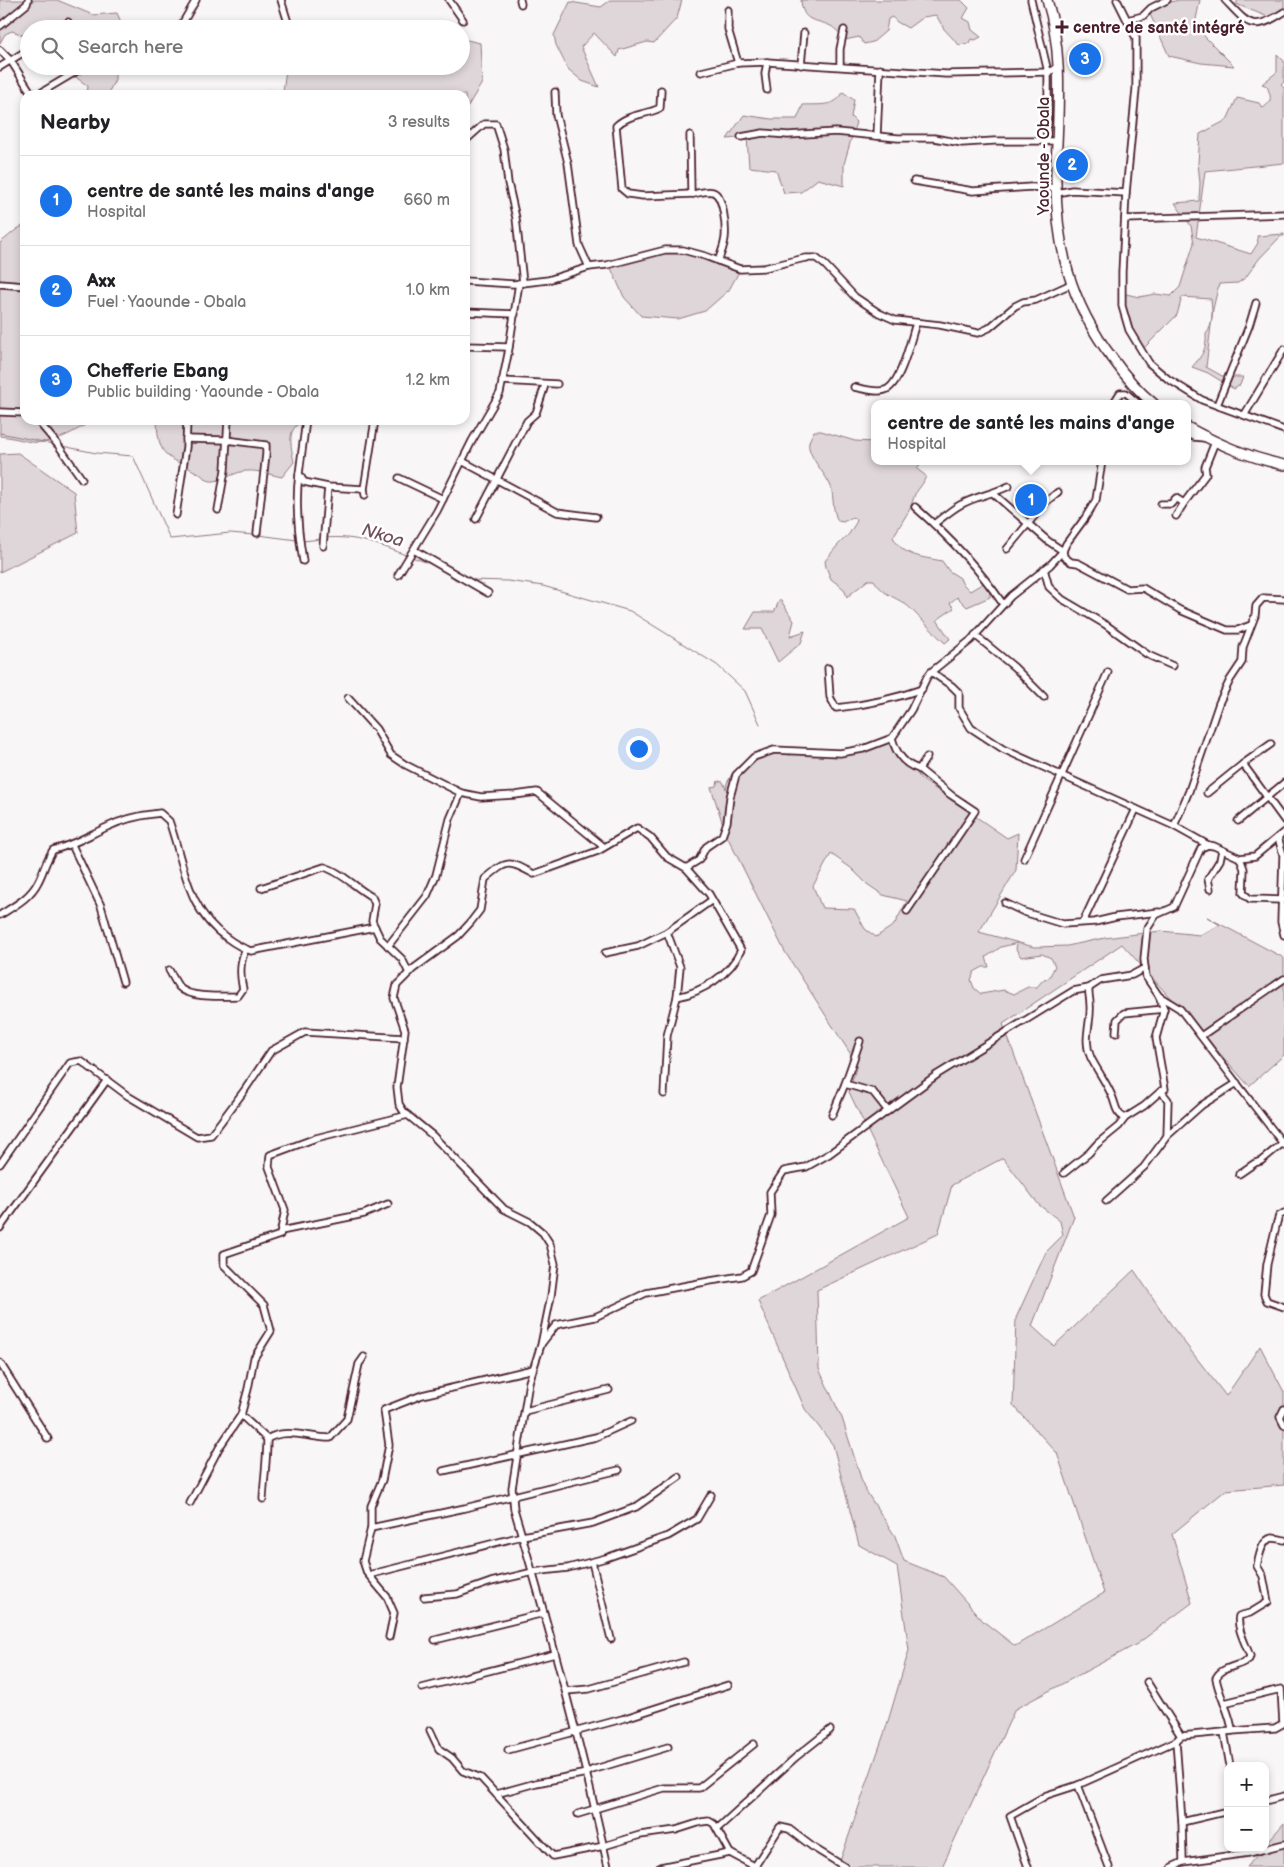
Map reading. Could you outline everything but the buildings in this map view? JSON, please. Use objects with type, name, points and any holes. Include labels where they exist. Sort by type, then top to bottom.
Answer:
[{"type":"highway","name":"Yaounde - Obala","points":[[1047,0],[1058,68],[1058,225],[1071,284],[1087,320],[1106,350],[1126,376],[1149,400]]},
{"type":"highway","points":[[1191,429],[1212,441],[1254,458],[1284,465]]},
{"type":"street","points":[[0,26],[27,4],[28,0]]},
{"type":"street","points":[[185,20],[196,0]]},
{"type":"street","points":[[281,0],[287,20]]},
{"type":"street","points":[[449,0],[464,20]]},
{"type":"street","points":[[1031,0],[1048,72],[1046,142]]},
{"type":"street","points":[[1116,0],[1136,38],[1136,89],[1126,193],[1122,306],[1129,330],[1149,363],[1168,379],[1202,400],[1245,414],[1284,430]]},
{"type":"street","points":[[1127,20],[1143,16],[1151,8],[1167,0]]},
{"type":"street","points":[[1226,0],[1246,22],[1257,25],[1284,12]]},
{"type":"street","points":[[728,10],[728,29],[738,63]]},
{"type":"street","points":[[840,66],[840,49],[844,30]]},
{"type":"street","points":[[801,65],[804,33]]},
{"type":"street","points":[[0,50],[11,62],[29,90]]},
{"type":"street","points":[[0,66],[11,62],[20,56]]},
{"type":"street","points":[[701,72],[738,63],[767,62],[946,74],[1048,72],[1058,68]]},
{"type":"street","points":[[767,62],[765,74],[767,90]]},
{"type":"street","points":[[877,136],[880,69]]},
{"type":"street","points":[[45,90],[70,75]]},
{"type":"street","points":[[661,90],[660,108],[620,122],[616,126],[622,189],[628,194],[643,196],[712,192],[720,200],[725,224],[725,240],[718,261]]},
{"type":"street","points":[[555,92],[556,115],[568,163],[579,245],[589,268]]},
{"type":"street","points":[[398,575],[443,499],[500,393],[521,283],[516,218],[508,183],[504,149],[496,124],[484,124],[470,137]]},
{"type":"street","points":[[742,137],[763,133],[788,135],[836,132],[934,138],[962,143],[1057,141]]},
{"type":"street","points":[[690,135],[690,187],[693,194]]},
{"type":"street","points":[[914,181],[973,191],[1031,187],[1057,191],[1126,193]]},
{"type":"street","points":[[1125,219],[1284,214]]},
{"type":"street","points":[[470,281],[521,283],[548,280],[665,250],[683,250],[740,269],[764,268],[805,258],[816,258],[855,297],[879,313],[895,320],[940,325],[978,333],[989,328],[1015,306],[1023,302],[1036,300],[1071,284]]},
{"type":"street","points":[[0,284],[20,286]]},
{"type":"street","points":[[1218,405],[1256,303]]},
{"type":"street","points":[[470,312],[515,314]]},
{"type":"street","points":[[854,387],[883,391],[892,387],[900,373],[916,323]]},
{"type":"street","points":[[470,346],[509,347]]},
{"type":"street","points":[[1245,414],[1284,349]]},
{"type":"street","points":[[502,381],[545,385],[557,384]]},
{"type":"street","points":[[476,519],[527,421],[536,413],[545,385]]},
{"type":"street","points":[[1116,400],[1120,393],[1126,393],[1130,394],[1135,400]]},
{"type":"street","points":[[0,412],[20,413]]},
{"type":"street","points":[[41,425],[82,478]]},
{"type":"street","points":[[176,516],[187,425]]},
{"type":"street","points":[[218,510],[225,470],[228,425]]},
{"type":"street","points":[[302,561],[296,517],[305,425]]},
{"type":"street","points":[[299,474],[304,482],[365,492],[374,425]]},
{"type":"street","points":[[1176,516],[1206,474],[1205,468],[1212,441],[1191,436]]},
{"type":"street","points":[[186,439],[266,444],[257,533]]},
{"type":"street","points":[[462,461],[557,512],[596,517]]},
{"type":"street","points":[[686,868],[700,860],[706,848],[722,836],[727,822],[730,797],[736,776],[754,757],[774,750],[840,753],[863,749],[892,738],[912,710],[931,672],[975,635],[1003,604],[1063,551],[1096,500],[1101,465]]},
{"type":"street","points":[[399,478],[443,499]]},
{"type":"street","points":[[934,524],[960,505],[988,494],[994,494],[1010,486]]},
{"type":"street","points":[[324,546],[328,487]]},
{"type":"street","points":[[1007,549],[1046,502],[1058,492]]},
{"type":"street","points":[[994,494],[1048,541],[1063,551],[1064,557],[1071,562],[1078,563],[1127,590],[1143,588],[1180,610],[1227,630],[1238,630],[1252,625]]},
{"type":"street","points":[[1161,504],[1170,504],[1176,498],[1184,503]]},
{"type":"street","points":[[915,506],[968,558],[987,580],[1003,604]]},
{"type":"street","points":[[414,550],[488,593]]},
{"type":"street","points":[[1044,569],[1049,587],[1062,599],[1106,625],[1148,655],[1173,666]]},
{"type":"street","points":[[1174,826],[1189,791],[1219,703],[1230,680],[1242,662],[1243,647],[1255,616],[1256,606],[1263,598],[1284,599]]},
{"type":"street","points":[[975,635],[1014,667],[1044,697]]},
{"type":"street","points":[[828,668],[830,697],[836,708],[860,706],[904,696],[922,689]]},
{"type":"street","points":[[931,672],[959,693],[959,708],[971,728],[1003,749],[1174,826],[1208,844],[1240,858],[1255,856],[1284,832]]},
{"type":"street","points":[[1024,859],[1108,672]]},
{"type":"street","points":[[348,698],[376,729],[391,755],[406,766],[461,793],[481,797],[537,792],[604,847]]},
{"type":"street","points":[[892,738],[902,760],[919,769],[975,812],[907,911]]},
{"type":"street","points":[[1207,793],[1242,764],[1271,744]]},
{"type":"street","points":[[919,769],[927,757]]},
{"type":"street","points":[[1242,764],[1284,820]]},
{"type":"street","points":[[1238,821],[1284,783]]},
{"type":"street","points":[[388,946],[427,896],[436,875],[450,819],[461,793]]},
{"type":"street","points":[[1083,922],[1136,809]]},
{"type":"street","points":[[0,915],[28,896],[38,882],[45,862],[53,850],[72,845],[109,826],[144,814],[160,813],[169,821],[193,898],[214,930],[242,948],[251,950],[375,927]]},
{"type":"street","points":[[608,1867],[596,1808],[566,1691],[514,1509],[512,1488],[519,1454],[529,1382],[541,1345],[551,1296],[555,1264],[550,1244],[543,1233],[530,1222],[504,1209],[399,1104],[398,1087],[405,1030],[394,998],[397,985],[409,973],[458,936],[470,923],[480,910],[485,879],[503,864],[514,864],[534,874],[554,868],[604,847],[637,828],[650,837],[667,857],[686,868],[712,900],[741,950],[738,957],[722,975],[706,987],[677,997]]},
{"type":"street","points":[[1278,837],[1283,855],[1281,922],[1284,935]]},
{"type":"street","points":[[1064,1173],[1119,1126],[1125,1118],[1166,1089],[1156,1038],[1164,1009],[1159,996],[1146,977],[1144,958],[1147,930],[1156,915],[1174,907],[1197,854],[1201,848],[1208,844]]},
{"type":"street","points":[[72,845],[101,906],[123,982]]},
{"type":"street","points":[[1210,889],[1208,879],[1220,860],[1222,850]]},
{"type":"street","points":[[1240,858],[1244,869],[1243,893],[1250,899],[1283,900]]},
{"type":"street","points":[[261,888],[324,867],[334,870],[356,888],[372,897],[375,904],[372,920],[380,938],[402,960],[409,973]]},
{"type":"street","points":[[605,953],[638,946],[667,932],[712,900]]},
{"type":"street","points":[[1005,903],[1024,912],[1063,924],[1095,922],[1164,911]]},
{"type":"street","points":[[664,1094],[667,1036],[677,997],[680,967],[667,932]]},
{"type":"street","points":[[169,970],[180,988],[191,994],[238,996],[243,989],[241,977],[242,957],[246,949]]},
{"type":"street","points":[[541,1345],[556,1325],[595,1317],[646,1293],[710,1280],[742,1276],[751,1271],[771,1215],[770,1192],[784,1171],[806,1167],[829,1154],[938,1074],[1072,991],[1089,988],[1100,980],[1132,975],[1145,968]]},
{"type":"street","points":[[1201,1036],[1284,979]]},
{"type":"street","points":[[1089,988],[1090,1004],[1086,1034],[1088,1050],[1112,1096],[1115,1108],[1125,1118]]},
{"type":"street","points":[[1159,996],[1180,1009],[1257,1112],[1283,1143],[1261,1161],[1254,1162],[1239,1174]]},
{"type":"street","points":[[1116,1033],[1116,1020],[1124,1014],[1164,1009]]},
{"type":"street","points":[[0,1164],[70,1063],[81,1061],[128,1096],[197,1137],[211,1135],[271,1051],[305,1032],[404,1038]]},
{"type":"street","points":[[832,1115],[860,1041]]},
{"type":"street","points":[[0,1228],[107,1080]]},
{"type":"street","points":[[1106,1201],[1144,1166],[1168,1136],[1202,1104],[1237,1083]]},
{"type":"street","points":[[845,1084],[873,1092],[888,1111]]},
{"type":"street","points":[[1161,1091],[1168,1100],[1168,1136]]},
{"type":"street","points":[[190,1502],[219,1448],[241,1415],[254,1358],[271,1331],[264,1305],[224,1265],[224,1254],[280,1235],[285,1210],[269,1167],[270,1155],[316,1138],[408,1115]]},
{"type":"street","points":[[281,1231],[364,1214],[388,1204]]},
{"type":"street","points":[[1284,1213],[1277,1222],[1267,1264],[1264,1294],[1267,1301],[1284,1307]]},
{"type":"street","points":[[267,1439],[276,1434],[330,1438],[347,1418],[359,1364],[364,1357]]},
{"type":"street","points":[[0,1363],[48,1439]]},
{"type":"street","points":[[389,1637],[394,1613],[387,1596],[367,1573],[363,1561],[371,1528],[371,1506],[382,1480],[389,1445],[384,1410],[422,1395],[533,1369]]},
{"type":"street","points":[[525,1411],[610,1390]]},
{"type":"street","points":[[1284,1409],[1280,1417],[1284,1425]]},
{"type":"street","points":[[241,1415],[267,1439],[263,1499]]},
{"type":"street","points":[[443,1471],[596,1437],[630,1421]]},
{"type":"street","points":[[371,1528],[619,1470]]},
{"type":"street","points":[[372,1574],[522,1536],[593,1523],[636,1507],[679,1477]]},
{"type":"street","points":[[424,1597],[457,1594],[491,1582],[533,1572],[568,1568],[592,1562],[668,1536],[697,1519],[711,1495]]},
{"type":"street","points":[[1232,1731],[1232,1724],[1216,1684],[1216,1678],[1224,1669],[1247,1662],[1250,1656],[1242,1632],[1238,1627],[1239,1616],[1250,1613],[1268,1602],[1263,1576],[1257,1566],[1259,1555],[1266,1541],[1271,1538],[1284,1540]]},
{"type":"street","points":[[592,1562],[611,1639]]},
{"type":"street","points":[[436,1640],[544,1612]]},
{"type":"street","points":[[422,1688],[555,1654]]},
{"type":"street","points":[[566,1691],[589,1689],[684,1662]]},
{"type":"street","points":[[1147,1682],[1181,1736]]},
{"type":"street","points":[[508,1750],[676,1703],[728,1685]]},
{"type":"street","points":[[1028,1867],[1010,1816],[1048,1796],[1078,1785],[1176,1741],[1181,1736],[1275,1728],[1283,1723],[1281,1689],[1224,1704]]},
{"type":"street","points":[[430,1730],[439,1749],[452,1758],[463,1771],[481,1778],[553,1856],[604,1846],[640,1835],[676,1830],[701,1822],[709,1822],[714,1824],[730,1853],[755,1867],[780,1828],[789,1829],[814,1848],[845,1867]]},
{"type":"street","points":[[717,1829],[830,1730]]},
{"type":"street","points":[[1224,1732],[1229,1762]]},
{"type":"street","points":[[1176,1741],[1183,1862]]},
{"type":"street","points":[[578,1814],[664,1788],[699,1788],[754,1744]]},
{"type":"street","points":[[496,1794],[536,1783],[586,1773],[668,1747]]},
{"type":"street","points":[[1078,1785],[1109,1867]]},
{"type":"street","points":[[1269,1800],[1284,1796]]},
{"type":"street","points":[[1182,1822],[1224,1812]]},
{"type":"street","points":[[1172,1867],[1183,1862],[1249,1853],[1284,1844]]},
{"type":"street","points":[[660,1867],[730,1853]]},
{"type":"shaded area","points":[[0,0],[57,0],[93,15],[117,13],[120,20],[20,20],[20,34],[12,31],[5,34],[0,43]]},
{"type":"shaded area","points":[[611,0],[682,0],[677,18],[654,43],[647,42],[619,50],[617,57],[594,33],[581,47],[599,87],[582,81],[568,69],[556,45],[554,35],[570,2],[601,7]]},
{"type":"shaded area","points":[[801,0],[961,0],[969,8],[963,18],[970,22],[972,30],[981,37],[975,40],[971,39],[969,43],[959,45],[944,29],[936,15],[923,17],[908,28],[892,17],[888,19],[886,31],[873,42],[864,44],[859,37],[845,40],[831,26],[810,19],[804,13]]},
{"type":"shaded area","points":[[1179,0],[1200,0],[1195,24],[1205,37],[1234,66],[1201,63],[1169,56],[1149,12],[1166,3]]},
{"type":"shaded area","points":[[1238,0],[1284,0],[1284,9],[1268,17],[1236,4]]},
{"type":"shaded area","points":[[470,41],[480,43],[482,83],[470,102],[470,90],[283,90],[285,75],[470,75]]},
{"type":"shaded area","points":[[1277,54],[1284,61],[1284,82],[1281,85],[1284,88],[1284,163],[1205,171],[1196,237],[1251,254],[1258,243],[1257,236],[1284,234],[1259,259],[1246,277],[1238,283],[1219,284],[1213,309],[1206,367],[1224,377],[1243,377],[1240,385],[1234,389],[1208,373],[1192,367],[1205,348],[1206,334],[1211,322],[1211,299],[1182,297],[1177,315],[1140,352],[1133,331],[1122,310],[1122,293],[1139,297],[1155,294],[1171,296],[1180,287],[1194,243],[1191,226],[1175,203],[1199,201],[1198,163],[1200,134],[1227,120],[1237,98],[1259,103],[1263,108],[1270,101],[1267,86],[1262,84],[1277,72]]},
{"type":"shaded area","points":[[75,75],[115,75],[115,80],[110,90],[88,90],[88,86]]},
{"type":"shaded area","points":[[843,92],[854,100],[851,117],[856,122],[844,164],[844,186],[818,179],[801,192],[784,193],[776,170],[749,167],[747,137],[727,139],[744,115],[771,119],[797,119],[803,105],[831,103],[836,101]]},
{"type":"shaded area","points":[[20,228],[20,425],[86,425],[72,433],[48,441],[31,442],[0,436],[0,243]]},
{"type":"shaded area","points":[[665,253],[694,256],[741,268],[729,290],[705,311],[678,319],[641,316],[624,297],[610,266]]},
{"type":"shaded area","points":[[157,425],[298,425],[292,431],[291,436],[294,462],[282,477],[247,471],[218,480],[207,480],[167,455],[160,442]]},
{"type":"shaded area","points":[[814,431],[821,431],[855,441],[871,442],[871,465],[920,465],[917,469],[926,476],[915,494],[910,509],[893,537],[897,544],[914,555],[942,561],[949,571],[960,578],[970,591],[985,582],[989,585],[990,597],[967,607],[957,597],[950,603],[954,608],[937,620],[950,639],[945,643],[911,609],[887,594],[874,580],[868,580],[847,597],[844,589],[831,579],[825,561],[849,534],[857,521],[853,517],[843,522],[838,521],[831,487],[811,453],[809,441]]},
{"type":"shaded area","points":[[18,453],[74,492],[78,533],[0,572],[0,454]]},
{"type":"shaded area","points":[[780,599],[794,621],[790,636],[805,631],[801,643],[778,662],[762,629],[745,629],[755,612],[774,612]]},
{"type":"shaded area","points":[[891,737],[921,779],[1007,838],[1018,833],[1016,870],[979,932],[1034,947],[1067,946],[1105,938],[1161,931],[1200,935],[1220,925],[1207,917],[1284,958],[1284,1055],[1249,1086],[1122,944],[1003,1024],[1074,1217],[1032,1326],[1054,1346],[1134,1270],[1174,1329],[1226,1396],[1260,1346],[1284,1392],[1284,1485],[1226,1490],[1172,1534],[1192,1603],[1137,1644],[1015,1709],[942,1867],[838,1867],[886,1728],[909,1650],[897,1566],[859,1545],[833,1445],[805,1409],[758,1301],[909,1217],[849,1092],[857,1064],[785,952],[726,834],[711,787],[716,786],[718,781],[723,782],[726,789],[733,772],[740,769],[751,756],[781,752],[789,755],[815,751],[822,755],[863,751]],"holes":[[[831,854],[883,895],[907,901],[894,925],[876,937],[865,929],[854,909],[822,908],[813,886]],[[1017,943],[1016,949],[1021,957],[1042,954],[1051,958],[1055,966],[1049,978],[1042,981],[1037,987],[1028,987],[1014,994],[1004,990],[981,994],[974,988],[971,980],[974,972],[983,967],[989,967],[986,957],[1001,947]],[[1003,1158],[1039,1205],[1060,1221],[1063,1235],[1046,1252],[1016,1318],[1013,1405],[1057,1453],[1104,1593],[1015,1646],[983,1621],[944,1577],[904,1561],[895,1536],[864,1488],[842,1418],[819,1369],[817,1290],[938,1234],[952,1185]]]},
{"type":"shaded area","points":[[1284,1823],[1284,1867],[1247,1867],[1260,1852],[1269,1852],[1269,1840]]},
{"type":"waterway","name":"Nkoa","points":[[0,433],[53,444]]},
{"type":"waterway","name":"Nkoa","points":[[62,446],[96,453],[133,456],[170,539],[230,533],[254,535]]},
{"type":"waterway","name":"Nkoa","points":[[258,535],[297,540]]},
{"type":"waterway","name":"Nkoa","points":[[325,538],[357,539],[408,556]]},
{"type":"waterway","name":"Nkoa","points":[[303,541],[321,539]]},
{"type":"waterway","name":"Nkoa","points":[[412,557],[436,566]]},
{"type":"waterway","name":"Nkoa","points":[[440,568],[456,580],[460,580]]},
{"type":"waterway","name":"Nkoa","points":[[471,580],[508,581],[543,586],[630,611],[717,665],[745,691],[760,724]]},
{"type":"place","name":"centre de santé intégré","points":[[1062,27]]},
{"type":"place","name":"Chefferie Ebang","points":[[1085,59]]},
{"type":"place","name":"Axx","points":[[1072,165]]},
{"type":"place","name":"centre de santé les mains d'ange","points":[[1031,500]]}]
